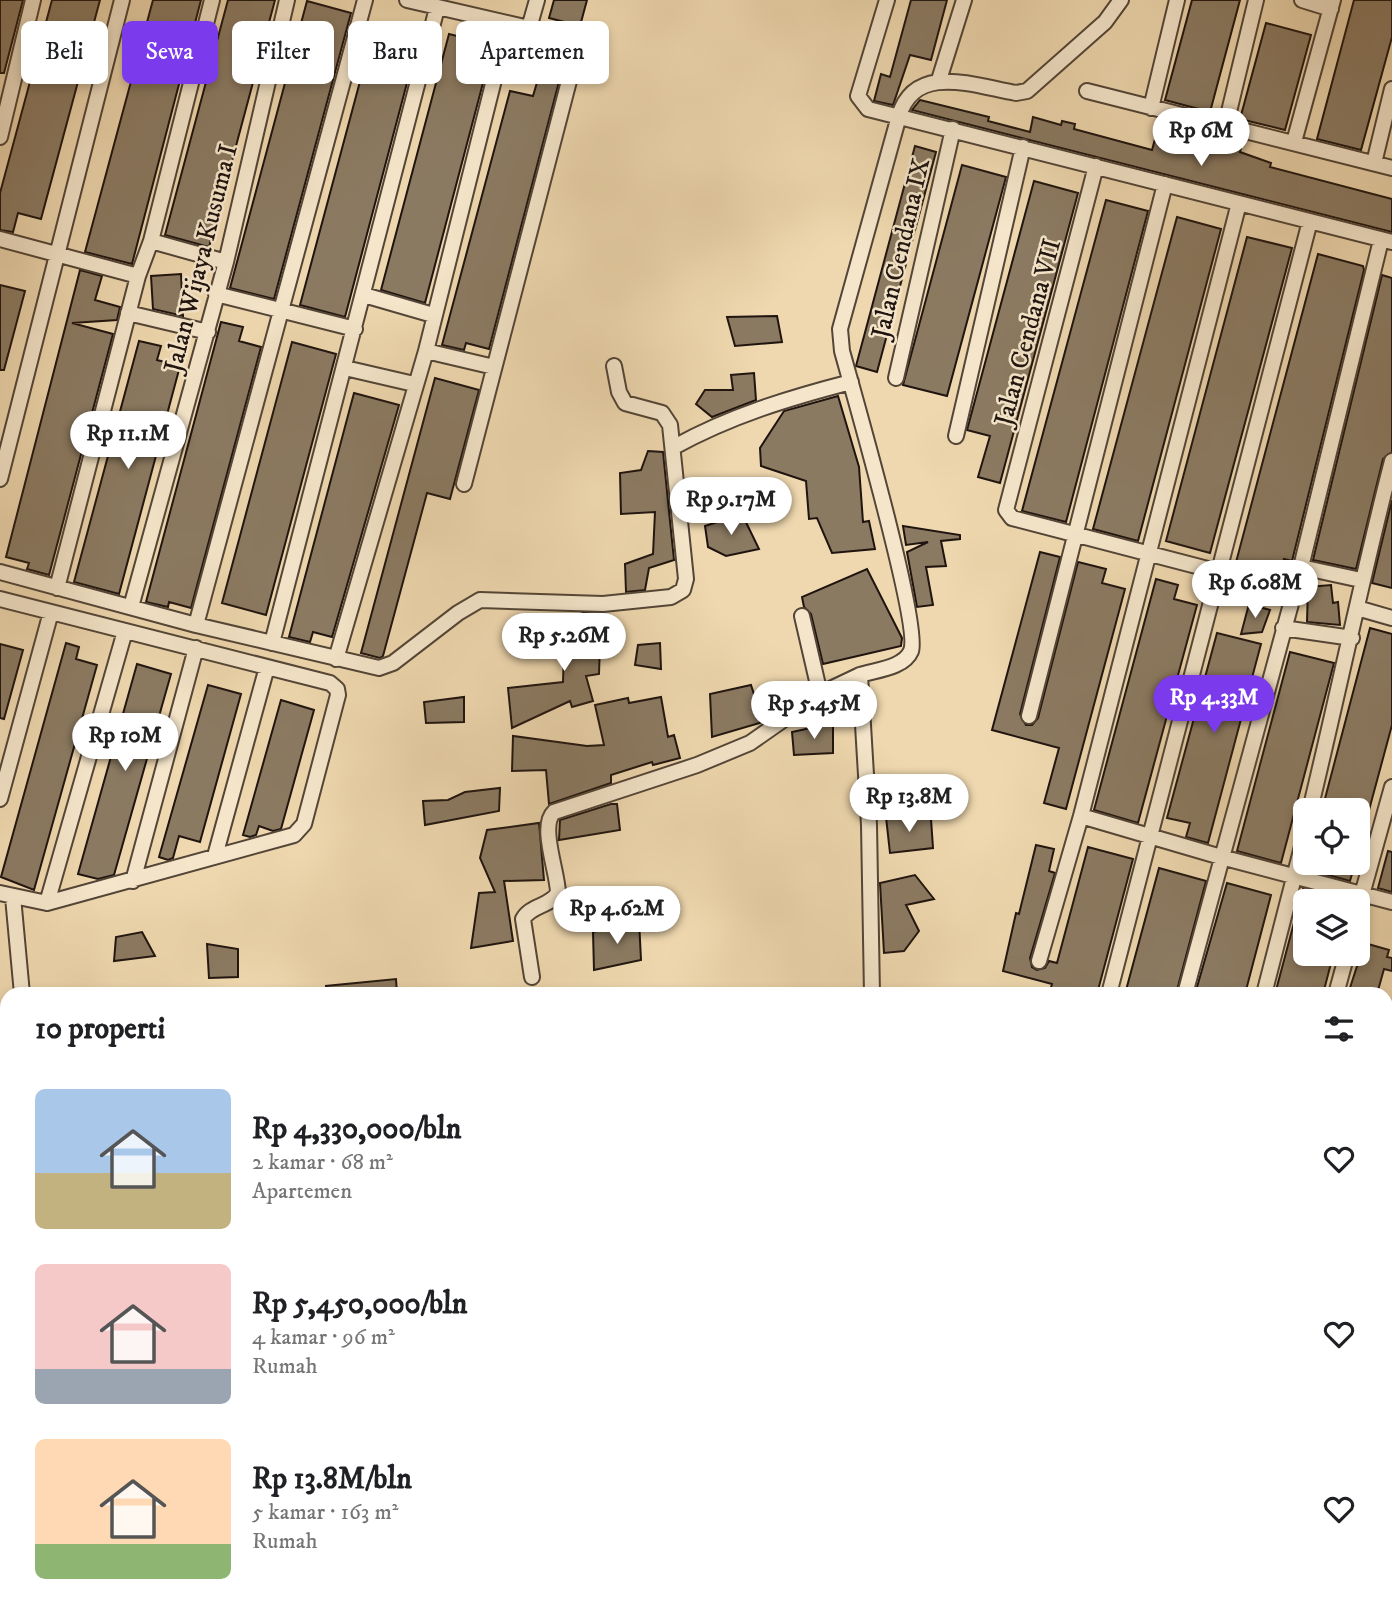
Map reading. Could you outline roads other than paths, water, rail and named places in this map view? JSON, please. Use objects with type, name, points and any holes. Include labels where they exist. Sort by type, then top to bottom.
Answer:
[{"type":"street","points":[[0,137],[33,0]]},
{"type":"street","points":[[0,479],[122,0]]},
{"type":"street","points":[[57,588],[128,313],[151,240],[212,0]]},
{"type":"street","name":"Jalan Wijaya Kusuma I","points":[[131,607],[208,332],[287,0]]},
{"type":"street","points":[[196,625],[365,0]]},
{"type":"street","points":[[407,0],[437,8],[464,7],[500,21]]},
{"type":"street","points":[[531,21],[537,0]]},
{"type":"street","points":[[887,0],[858,96],[868,109],[1387,241],[1187,987]]},
{"type":"street","points":[[939,80],[964,0]]},
{"type":"street","points":[[532,976],[523,916],[553,900],[558,893],[548,830],[550,815],[560,808],[697,765],[750,743],[820,694],[860,675],[904,659],[912,648],[912,632],[840,342],[840,329],[899,116],[909,95],[916,88],[939,80],[1016,93],[1027,91],[1105,22],[1121,0]]},
{"type":"street","points":[[1151,108],[1177,0]]},
{"type":"street","points":[[1226,124],[1256,0]]},
{"type":"street","points":[[1294,142],[1332,4],[1302,0]]},
{"type":"street","points":[[272,643],[437,8]]},
{"type":"street","points":[[336,659],[414,384],[426,351],[493,84]]},
{"type":"street","points":[[464,484],[568,84]]},
{"type":"street","points":[[1374,163],[1392,89]]},
{"type":"street","points":[[1087,92],[1226,124],[1392,168]]},
{"type":"street","name":"Jalan Cendana IX","points":[[896,378],[953,129]]},
{"type":"street","points":[[956,436],[1023,147]]},
{"type":"street","name":"Jalan Cendana VII","points":[[1076,536],[1012,518],[1006,510],[1096,166]]},
{"type":"street","points":[[1029,716],[1165,184]]},
{"type":"street","points":[[1039,961],[1081,816],[1146,553],[1239,203]]},
{"type":"street","points":[[1111,987],[1310,221]]},
{"type":"street","points":[[0,239],[138,276]]},
{"type":"street","points":[[151,240],[226,261]]},
{"type":"street","points":[[216,294],[355,329]]},
{"type":"street","points":[[364,295],[433,315]]},
{"type":"street","points":[[128,313],[208,332]]},
{"type":"street","points":[[426,351],[494,367]]},
{"type":"street","points":[[0,572],[196,625],[372,668],[386,667],[465,608],[480,600],[502,598],[603,604],[677,594],[683,590],[686,579],[670,425],[665,414],[632,407],[622,400],[614,366]]},
{"type":"street","points":[[345,368],[414,384]]},
{"type":"street","points":[[674,447],[739,415],[851,382]]},
{"type":"street","points":[[1313,798],[1392,461]]},
{"type":"street","points":[[1076,536],[1219,570],[1292,591]]},
{"type":"street","points":[[1301,567],[1362,580]]},
{"type":"street","points":[[0,598],[330,683],[337,689],[338,695],[304,824],[294,835],[133,881],[47,902],[7,895],[21,987]]},
{"type":"street","points":[[1357,608],[1392,618]]},
{"type":"street","points":[[0,799],[51,612]]},
{"type":"street","points":[[802,616],[820,694]]},
{"type":"street","points":[[1283,628],[1352,638]]},
{"type":"street","points":[[47,902],[125,631]]},
{"type":"street","points":[[133,881],[196,648]]},
{"type":"street","points":[[215,856],[267,667]]},
{"type":"street","points":[[860,675],[869,825],[872,987]]},
{"type":"street","points":[[1363,889],[1392,787]]},
{"type":"street","points":[[1081,816],[1221,857],[1349,889]]},
{"type":"street","points":[[1266,987],[1294,876]]},
{"type":"street","points":[[1370,895],[1392,902]]},
{"type":"street","points":[[1338,987],[1344,966]]}]
